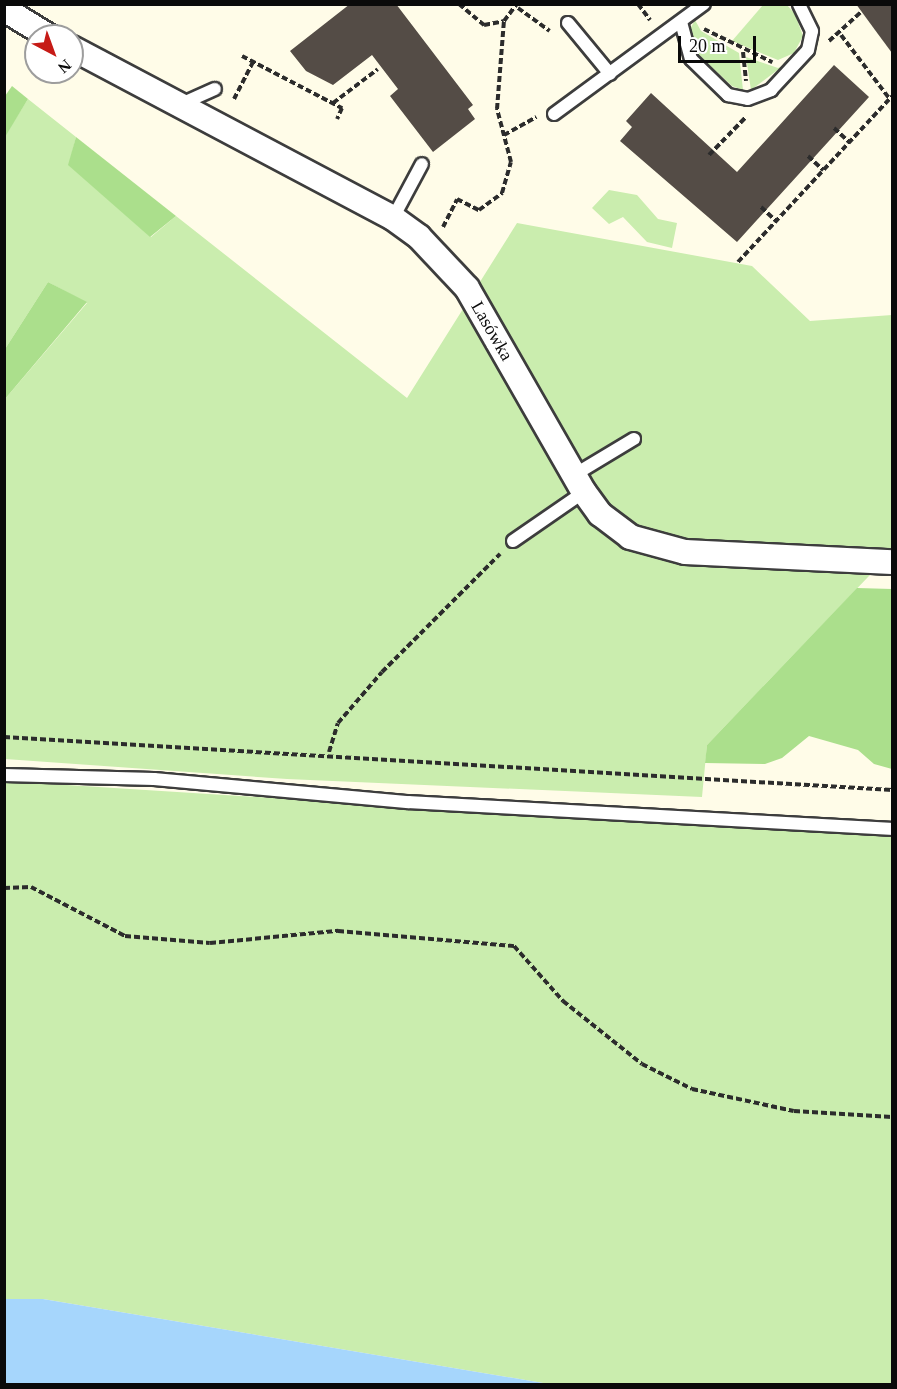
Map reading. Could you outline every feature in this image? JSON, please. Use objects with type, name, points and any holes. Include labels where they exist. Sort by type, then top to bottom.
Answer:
[{"type":"street","points":[[8,20],[24,26]]},
{"type":"street","name":"Lasówka","points":[[84,54],[393,218],[448,264],[467,288],[579,484],[600,514],[630,537],[654,546],[892,562]]},
{"type":"lane","points":[[681,22],[691,59],[728,94],[748,99],[771,90],[808,50],[812,31],[799,4]]},
{"type":"lane","points":[[554,114],[700,8]]},
{"type":"lane","points":[[568,23],[610,74]]},
{"type":"lane","points":[[181,104],[214,89]]},
{"type":"lane","points":[[393,218],[422,164]]},
{"type":"lane","points":[[513,541],[634,439]]},
{"type":"lane","points":[[4,775],[154,779],[409,802],[892,829]]},
{"type":"path","points":[[459,4],[484,25],[504,21]]},
{"type":"path","points":[[443,227],[457,199],[479,210],[502,193],[511,162],[497,109],[504,21],[517,4]]},
{"type":"path","points":[[638,4],[658,30]]},
{"type":"path","points":[[700,8],[705,30],[743,52]]},
{"type":"path","points":[[738,262],[891,97],[841,35],[861,12]]},
{"type":"path","points":[[242,56],[342,108],[337,118]]},
{"type":"path","points":[[229,109],[253,62]]},
{"type":"path","points":[[333,104],[378,69]]},
{"type":"path","points":[[834,128],[849,142]]},
{"type":"path","points":[[808,156],[823,170]]},
{"type":"path","points":[[761,207],[776,221]]},
{"type":"path","points":[[329,752],[338,723],[382,672],[513,541]]},
{"type":"path","points":[[4,737],[329,752],[892,790]]},
{"type":"path","points":[[4,888],[31,887],[125,936],[210,944],[338,931],[514,946],[572,1008],[642,1064],[692,1089],[794,1111],[892,1117]]},
{"type":"green space","points":[[763,5],[787,5],[795,14],[803,36],[794,53],[778,60],[732,41]]},
{"type":"green space","points":[[695,20],[701,31],[739,53],[743,90],[732,86],[693,50],[689,31]]},
{"type":"green space","points":[[746,57],[778,68],[783,66],[751,90]]},
{"type":"green space","points":[[12,86],[28,99],[5,137],[5,96]]},
{"type":"green space","points":[[28,99],[76,137],[69,165],[151,237],[176,216],[407,398],[517,223],[752,266],[810,321],[892,315],[892,552],[707,745],[702,797],[287,779],[5,759],[5,399],[87,303],[48,282],[5,349],[4,137]]},
{"type":"green space","points":[[76,137],[176,216],[150,237],[68,165]]},
{"type":"green space","points":[[609,190],[637,195],[658,219],[677,223],[672,248],[647,242],[623,217],[609,224],[592,208]]},
{"type":"green space","points":[[48,282],[87,302],[5,399],[5,349]]},
{"type":"green space","points":[[857,588],[892,589],[892,769],[874,764],[858,750],[809,736],[782,758],[765,764],[705,763],[707,745]]},
{"type":"green space","points":[[4,781],[892,837],[892,1384],[549,1384],[43,1299],[5,1299]]},
{"type":"water","points":[[4,1299],[43,1299],[549,1384],[5,1384]]},
{"type":"building","points":[[350,4],[396,4],[473,105],[468,109],[475,119],[433,152],[390,96],[398,89],[372,55],[333,85],[306,71],[290,51]]},
{"type":"building","points":[[856,4],[892,4],[892,53],[875,30]]},
{"type":"building","points":[[834,65],[869,97],[737,242],[620,141],[632,127],[626,121],[651,93],[737,172]]}]
